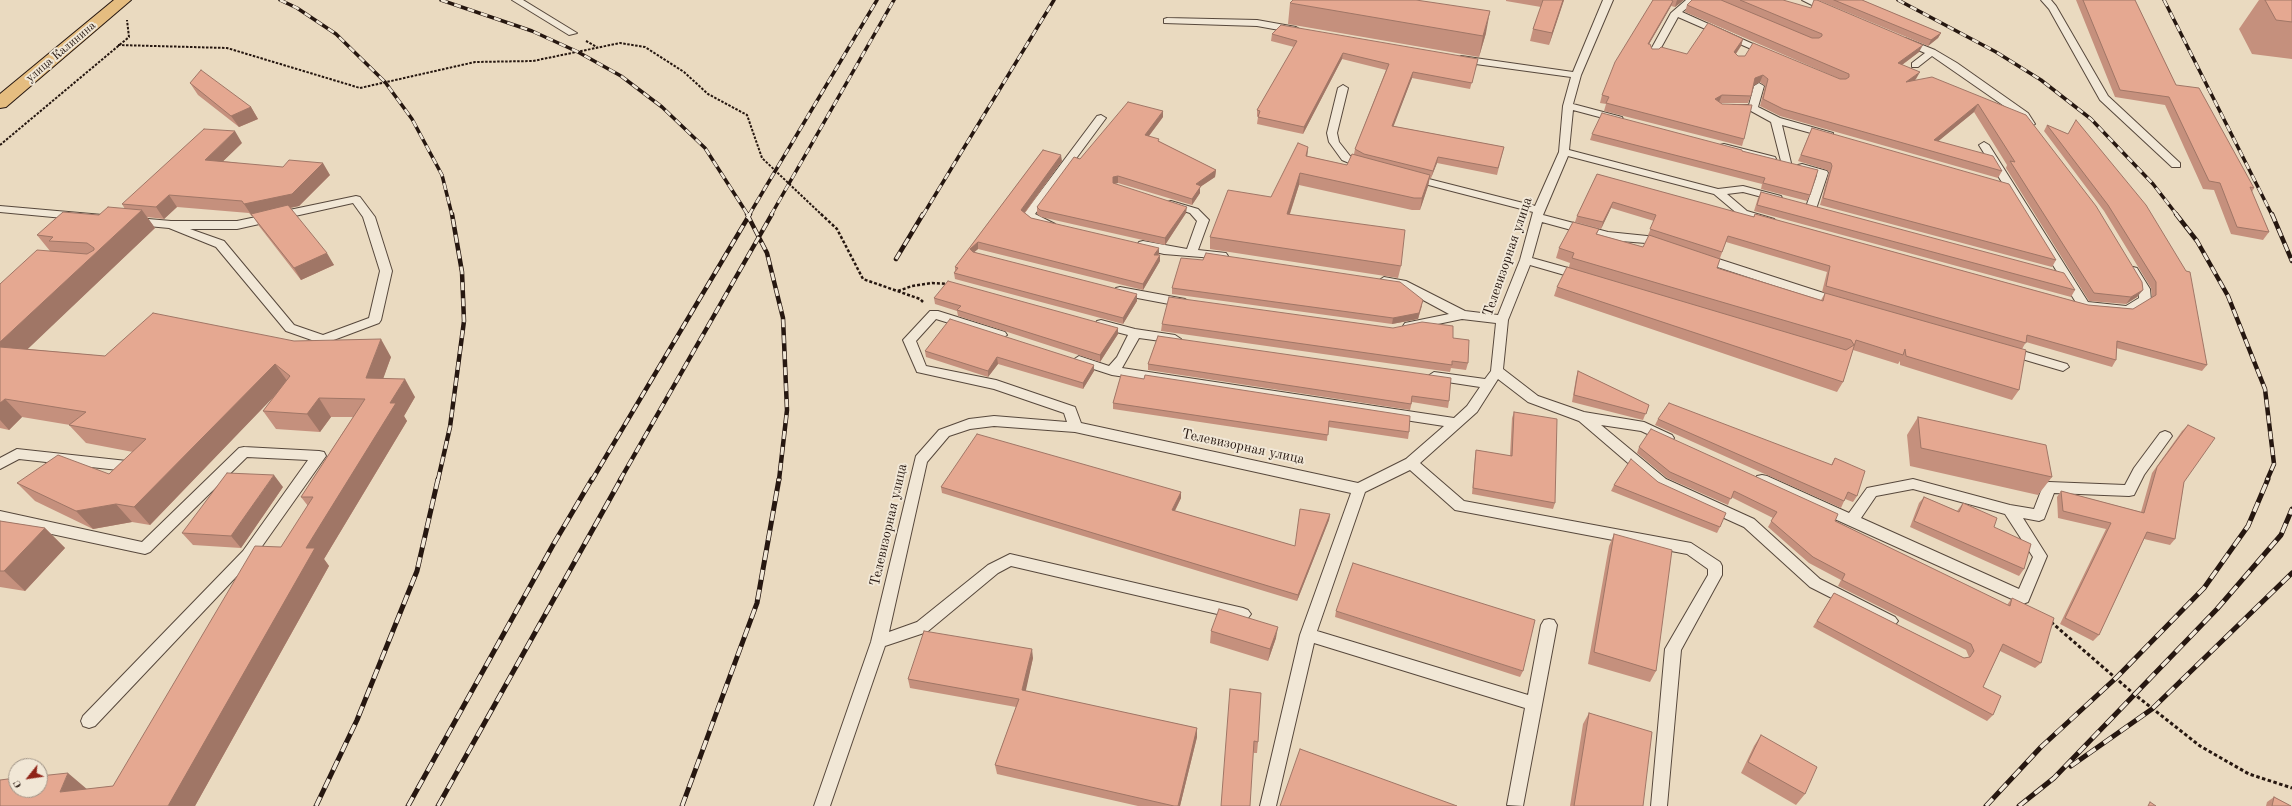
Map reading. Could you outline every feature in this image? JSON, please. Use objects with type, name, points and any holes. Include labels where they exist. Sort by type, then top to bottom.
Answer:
[{"type":"main road","name":"улица Калинина","points":[[0,103],[123,0]]},
{"type":"lane","points":[[517,0],[572,33]]},
{"type":"lane","name":"Телевизорная улица","points":[[822,806],[879,642],[921,460],[944,433],[969,424],[994,421],[1075,427],[1359,489],[1411,463],[1472,409],[1490,384],[1497,371],[1502,320],[1526,260],[1538,214],[1564,152],[1568,106],[1576,75],[1608,0]]},
{"type":"lane","points":[[1654,53],[1676,13],[1692,0]]},
{"type":"lane","points":[[1807,0],[1836,12]]},
{"type":"lane","points":[[2046,0],[2053,8],[2104,98],[2176,165]]},
{"type":"lane","points":[[1676,13],[1776,56]]},
{"type":"lane","points":[[1167,22],[1257,23],[1303,31]]},
{"type":"lane","points":[[1895,37],[1932,52],[1954,65],[2024,115],[2037,134]]},
{"type":"lane","points":[[1741,55],[1748,44]]},
{"type":"lane","points":[[1915,65],[1932,52]]},
{"type":"lane","points":[[1450,57],[1504,66],[1576,75]]},
{"type":"lane","points":[[1752,108],[1758,86]]},
{"type":"lane","points":[[1343,88],[1332,133],[1334,142],[1346,158],[1374,168]]},
{"type":"lane","points":[[1568,106],[1628,122]]},
{"type":"lane","points":[[1719,107],[1752,108],[1776,120],[1837,138]]},
{"type":"lane","points":[[1058,226],[1036,221],[1029,215],[1101,118]]},
{"type":"lane","points":[[1776,120],[1786,163]]},
{"type":"lane","points":[[1711,143],[1823,173],[1812,207]]},
{"type":"lane","points":[[1984,145],[2012,187],[2084,306]]},
{"type":"lane","points":[[1564,152],[1718,192],[1743,189],[1789,201]]},
{"type":"lane","points":[[1404,176],[1538,214],[1608,236],[1647,240],[1678,250]]},
{"type":"lane","points":[[1996,182],[2012,187]]},
{"type":"lane","points":[[1718,192],[1743,213],[1781,224]]},
{"type":"lane","points":[[0,209],[171,225],[237,225],[356,199],[369,217],[386,271],[375,320],[323,340],[290,328],[220,244],[171,225]]},
{"type":"lane","points":[[1164,201],[1194,211],[1203,220],[1192,252]]},
{"type":"lane","points":[[1134,243],[1164,250],[1192,252],[1231,258]]},
{"type":"lane","points":[[1693,255],[1851,306]]},
{"type":"lane","points":[[1526,260],[1593,280]]},
{"type":"lane","points":[[0,296],[36,262],[101,267]]},
{"type":"lane","points":[[2068,302],[2084,306],[2128,310],[2145,300],[2144,289],[2128,263]]},
{"type":"lane","points":[[2050,271],[2065,275]]},
{"type":"lane","points":[[1371,279],[1402,284],[1462,315]]},
{"type":"lane","points":[[1107,288],[1137,295],[1198,305]]},
{"type":"lane","points":[[1016,340],[934,314],[909,340],[921,369],[996,385],[1070,410],[1075,427]]},
{"type":"lane","points":[[1399,328],[1462,315],[1502,320]]},
{"type":"lane","points":[[1090,321],[1135,333],[1191,341]]},
{"type":"lane","points":[[1112,371],[1122,359],[1135,333]]},
{"type":"lane","points":[[1995,347],[2063,367]]},
{"type":"lane","points":[[1067,357],[1112,371],[1456,423]]},
{"type":"lane","points":[[1497,371],[1533,399],[1583,417],[1644,427],[1680,443]]},
{"type":"lane","points":[[1419,374],[1490,384]]},
{"type":"lane","points":[[1583,417],[1661,483],[1749,523],[1815,583],[1905,628]]},
{"type":"lane","points":[[1852,520],[1872,492],[1913,484],[2010,510],[2039,515],[2049,487],[2129,491],[2139,472],[2165,436]]},
{"type":"lane","points":[[0,517],[145,548],[244,452],[318,456],[248,555],[89,721]]},
{"type":"lane","points":[[0,464],[17,454],[127,466]]},
{"type":"lane","points":[[1411,463],[1460,506],[1691,549],[1715,566],[1715,575],[1673,649],[1659,806]]},
{"type":"lane","points":[[1752,475],[2023,598],[2040,556],[2010,510]]},
{"type":"lane","points":[[1268,806],[1308,635],[1359,489]]},
{"type":"lane","points":[[879,642],[922,627],[993,570],[1010,560],[1243,614]]},
{"type":"lane","points":[[1514,805],[1549,625]]},
{"type":"lane","points":[[1308,635],[1534,704]]},
{"type":"path","points":[[0,145],[129,37],[127,18]]},
{"type":"path","points":[[118,46],[227,48],[360,88],[475,62],[533,61],[620,43],[646,48],[684,72],[708,94],[747,114],[762,158],[838,229],[863,279],[920,299],[934,314]]},
{"type":"path","points":[[898,291],[912,286],[932,283],[954,284]]},
{"type":"path","points":[[2023,598],[2134,694],[2200,746],[2250,774],[2292,788]]},
{"type":"building","points":[[1293,0],[1416,0],[1490,11],[1483,36],[1290,3]]},
{"type":"building","points":[[1543,0],[1563,0],[1552,33],[1533,29]]},
{"type":"building","points":[[1653,0],[1673,1],[1648,44],[1650,44],[1652,49],[1659,49],[1661,47],[1687,54],[1708,23],[1743,39],[1734,52],[1738,56],[1745,56],[1753,43],[1840,79],[1846,79],[1849,77],[1849,74],[1687,5],[1692,0],[1721,0],[1812,38],[1819,38],[1822,34],[1740,0],[1783,0],[1811,8],[1814,0],[1817,0],[1923,45],[1898,63],[1920,72],[1906,82],[1932,77],[2026,115],[2096,206],[2142,282],[2143,290],[2131,297],[2094,293],[2010,161],[2015,162],[1978,104],[1934,140],[1993,156],[2002,171],[1783,109],[1763,99],[1768,79],[1763,75],[1755,78],[1751,96],[1722,95],[1715,99],[1722,104],[1752,105],[1744,139],[1606,103],[1609,97],[1602,95],[1615,62]]},
{"type":"building","points":[[1834,0],[1862,0],[1941,33],[1931,40]]},
{"type":"building","points":[[2083,0],[2135,0],[2176,85],[2199,88],[2254,188],[2250,187],[2269,232],[2237,227],[2220,183],[2209,181],[2169,97],[2120,90]]},
{"type":"building","points":[[2265,0],[2292,0],[2292,22],[2276,20]]},
{"type":"building","points":[[1281,25],[1478,59],[1472,83],[1413,72],[1392,126],[1504,147],[1498,168],[1438,157],[1433,171],[1364,154],[1355,149],[1389,64],[1343,53],[1304,127],[1258,117],[1260,111],[1257,110],[1297,41],[1272,34]]},
{"type":"building","points":[[201,70],[251,107],[231,116],[190,83]]},
{"type":"building","points":[[1128,102],[1163,111],[1145,135],[1159,139],[1158,141],[1216,170],[1196,184],[1201,186],[1192,199],[1118,176],[1113,177],[1113,183],[1187,207],[1165,238],[1040,210],[1037,207],[1074,157],[1080,159]]},
{"type":"building","points":[[1602,113],[1818,170],[1810,195],[1763,183],[1765,178],[1592,134]]},
{"type":"building","points":[[2076,120],[2146,205],[2186,271],[2190,272],[2207,365],[2117,341],[2116,360],[2027,335],[2026,343],[1826,286],[1830,266],[1728,236],[1722,252],[1650,229],[1656,215],[1613,202],[1603,222],[1577,216],[1597,174],[1754,217],[1755,214],[2088,305],[2133,309],[2156,295],[2156,282],[2108,205],[2047,125],[2068,134]]},
{"type":"building","points":[[1812,128],[2009,184],[2056,260],[1823,198],[1832,166],[1831,163],[1801,155]]},
{"type":"building","points":[[204,129],[235,131],[205,160],[283,167],[289,160],[323,163],[292,194],[244,204],[242,201],[169,195],[156,207],[122,204]]},
{"type":"building","points":[[1298,143],[1308,147],[1306,156],[1347,165],[1352,154],[1430,175],[1422,198],[1414,198],[1300,173],[1287,214],[1405,230],[1401,266],[1210,237],[1228,190],[1271,197]]},
{"type":"building","points":[[1043,150],[1061,155],[1021,210],[1031,218],[1159,248],[1154,255],[1160,255],[1143,284],[978,242],[970,249],[973,252],[1137,294],[1123,318],[954,273],[958,268],[955,267]]},
{"type":"building","points":[[1761,192],[2064,273],[2075,290],[1757,205]]},
{"type":"building","points":[[288,205],[327,253],[294,268],[251,214]]},
{"type":"building","points":[[108,207],[142,210],[0,342],[0,284],[37,250],[87,254],[94,250],[94,248],[87,243],[49,241],[53,237],[37,235],[63,212],[99,215]]},
{"type":"building","points":[[1573,222],[1599,229],[1596,234],[1643,247],[1649,235],[1720,259],[1717,268],[1823,301],[1825,293],[2026,350],[2019,390],[1906,356],[1905,349],[1903,355],[1856,340],[1843,382],[1557,287],[1567,267],[1846,350],[1854,345],[1851,340],[1572,258],[1574,253],[1559,248]]},
{"type":"building","points":[[1206,253],[1400,282],[1423,300],[1419,313],[1393,318],[1172,288],[1181,258],[1203,260]]},
{"type":"building","points":[[948,281],[1118,328],[1100,355],[957,310],[961,306],[934,298]]},
{"type":"building","points":[[1169,297],[1393,328],[1422,322],[1453,326],[1453,338],[1469,340],[1468,363],[1452,361],[1452,365],[1162,324]]},
{"type":"building","points":[[153,313],[294,341],[381,339],[366,378],[405,379],[390,403],[396,403],[306,548],[315,548],[168,806],[0,806],[0,780],[8,779],[8,798],[48,798],[48,775],[68,773],[60,792],[113,786],[255,546],[281,547],[313,497],[301,497],[365,399],[319,398],[307,414],[263,411],[290,376],[275,364],[134,507],[116,504],[76,511],[17,483],[58,455],[109,474],[146,439],[69,425],[86,412],[5,399],[0,403],[0,347],[105,356]]},
{"type":"building","points":[[950,319],[1094,365],[1083,383],[997,357],[988,371],[925,351]]},
{"type":"building","points":[[1158,336],[1451,378],[1449,401],[1412,396],[1411,404],[1148,364]]},
{"type":"building","points":[[1578,371],[1649,405],[1646,414],[1574,395]]},
{"type":"building","points":[[1121,375],[1144,379],[1145,375],[1410,416],[1409,432],[1329,421],[1328,435],[1113,403]]},
{"type":"building","points":[[1669,403],[1832,465],[1835,458],[1865,471],[1857,496],[1848,492],[1844,501],[1658,419]]},
{"type":"building","points":[[1514,412],[1557,419],[1555,503],[1473,488],[1476,450],[1512,456]]},
{"type":"building","points":[[1918,417],[2046,445],[2052,477],[1921,448]]},
{"type":"building","points":[[2188,425],[2215,438],[2184,482],[2175,539],[2147,532],[2099,635],[2065,618],[2111,523],[2063,511],[2061,491],[2144,513],[2157,467]]},
{"type":"building","points":[[1651,429],[1838,514],[1835,521],[2010,606],[2012,598],[2054,618],[2041,663],[2003,644],[1983,687],[2001,696],[1993,715],[1817,621],[1834,593],[1964,658],[1970,657],[1974,651],[1971,644],[1842,580],[1845,574],[1813,557],[1771,521],[1777,512],[1734,491],[1731,499],[1670,472],[1639,447]]},
{"type":"building","points":[[977,434],[1181,492],[1172,510],[1295,546],[1300,509],[1330,514],[1298,595],[941,487]]},
{"type":"building","points":[[1631,459],[1658,482],[1726,513],[1720,527],[1614,485]]},
{"type":"building","points":[[227,473],[274,475],[231,536],[182,533]]},
{"type":"building","points":[[1924,497],[1959,512],[1963,503],[1997,518],[1994,527],[2031,544],[2024,569],[1914,521]]},
{"type":"building","points":[[0,521],[45,528],[4,571],[0,571]]},
{"type":"building","points":[[1614,534],[1672,550],[1656,671],[1594,652]]},
{"type":"building","points":[[1353,563],[1535,620],[1523,671],[1336,611]]},
{"type":"building","points":[[1219,609],[1278,627],[1270,649],[1211,631]]},
{"type":"building","points":[[924,631],[1032,649],[1022,690],[1197,728],[1178,806],[995,765],[1019,699],[908,679]]},
{"type":"building","points":[[1230,689],[1261,693],[1258,742],[1254,741],[1250,806],[1221,806]]},
{"type":"building","points":[[1589,713],[1652,732],[1643,806],[1574,806]]},
{"type":"building","points":[[1761,735],[1817,767],[1805,794],[1748,762]]},
{"type":"building","points":[[1300,749],[1457,806],[1280,806]]},
{"type":"building","points":[[2274,797],[2291,806],[2272,806]]},
{"type":"building","points":[[2150,802],[2156,806],[2148,806]]},
{"type":"railway","points":[[280,0],[297,8],[336,34],[385,82],[412,119],[442,175],[452,215]]},
{"type":"railway","points":[[441,0],[532,31],[578,52],[621,76],[662,107],[705,148],[748,215]]},
{"type":"railway","points":[[749,215],[877,0]]},
{"type":"railway","points":[[771,215],[894,0]]},
{"type":"railway","points":[[923,215],[1054,0]]},
{"type":"railway","points":[[1898,0],[1996,52],[2041,80],[2091,119],[2153,184],[2177,215]]},
{"type":"railway","points":[[2164,0],[2272,215]]},
{"type":"railway","points":[[438,480],[450,427],[464,321],[462,272],[452,214]]},
{"type":"railway","points":[[759,237],[772,214]]},
{"type":"railway","points":[[896,259],[923,214]]},
{"type":"railway","points":[[2176,214],[2197,241],[2228,296],[2265,389],[2274,464],[2267,480]]},
{"type":"railway","points":[[2272,214],[2292,261]]},
{"type":"railway","points":[[592,480],[748,217]]},
{"type":"railway","points":[[748,217],[759,237]]},
{"type":"railway","points":[[620,480],[759,237]]},
{"type":"railway","points":[[759,237],[767,253],[783,318],[787,410],[779,480]]},
{"type":"railway","points":[[316,806],[357,720],[417,571],[438,479]]},
{"type":"railway","points":[[408,806],[553,545],[592,479]]},
{"type":"railway","points":[[438,806],[621,479]]},
{"type":"railway","points":[[682,806],[757,603],[779,479]]},
{"type":"railway","points":[[1986,806],[2041,747],[2116,678],[2204,588],[2248,526],[2268,479]]},
{"type":"railway","points":[[2019,806],[2054,778],[2217,609],[2281,535],[2292,509]]},
{"type":"railway","points":[[2071,766],[2152,709],[2292,573]]}]
